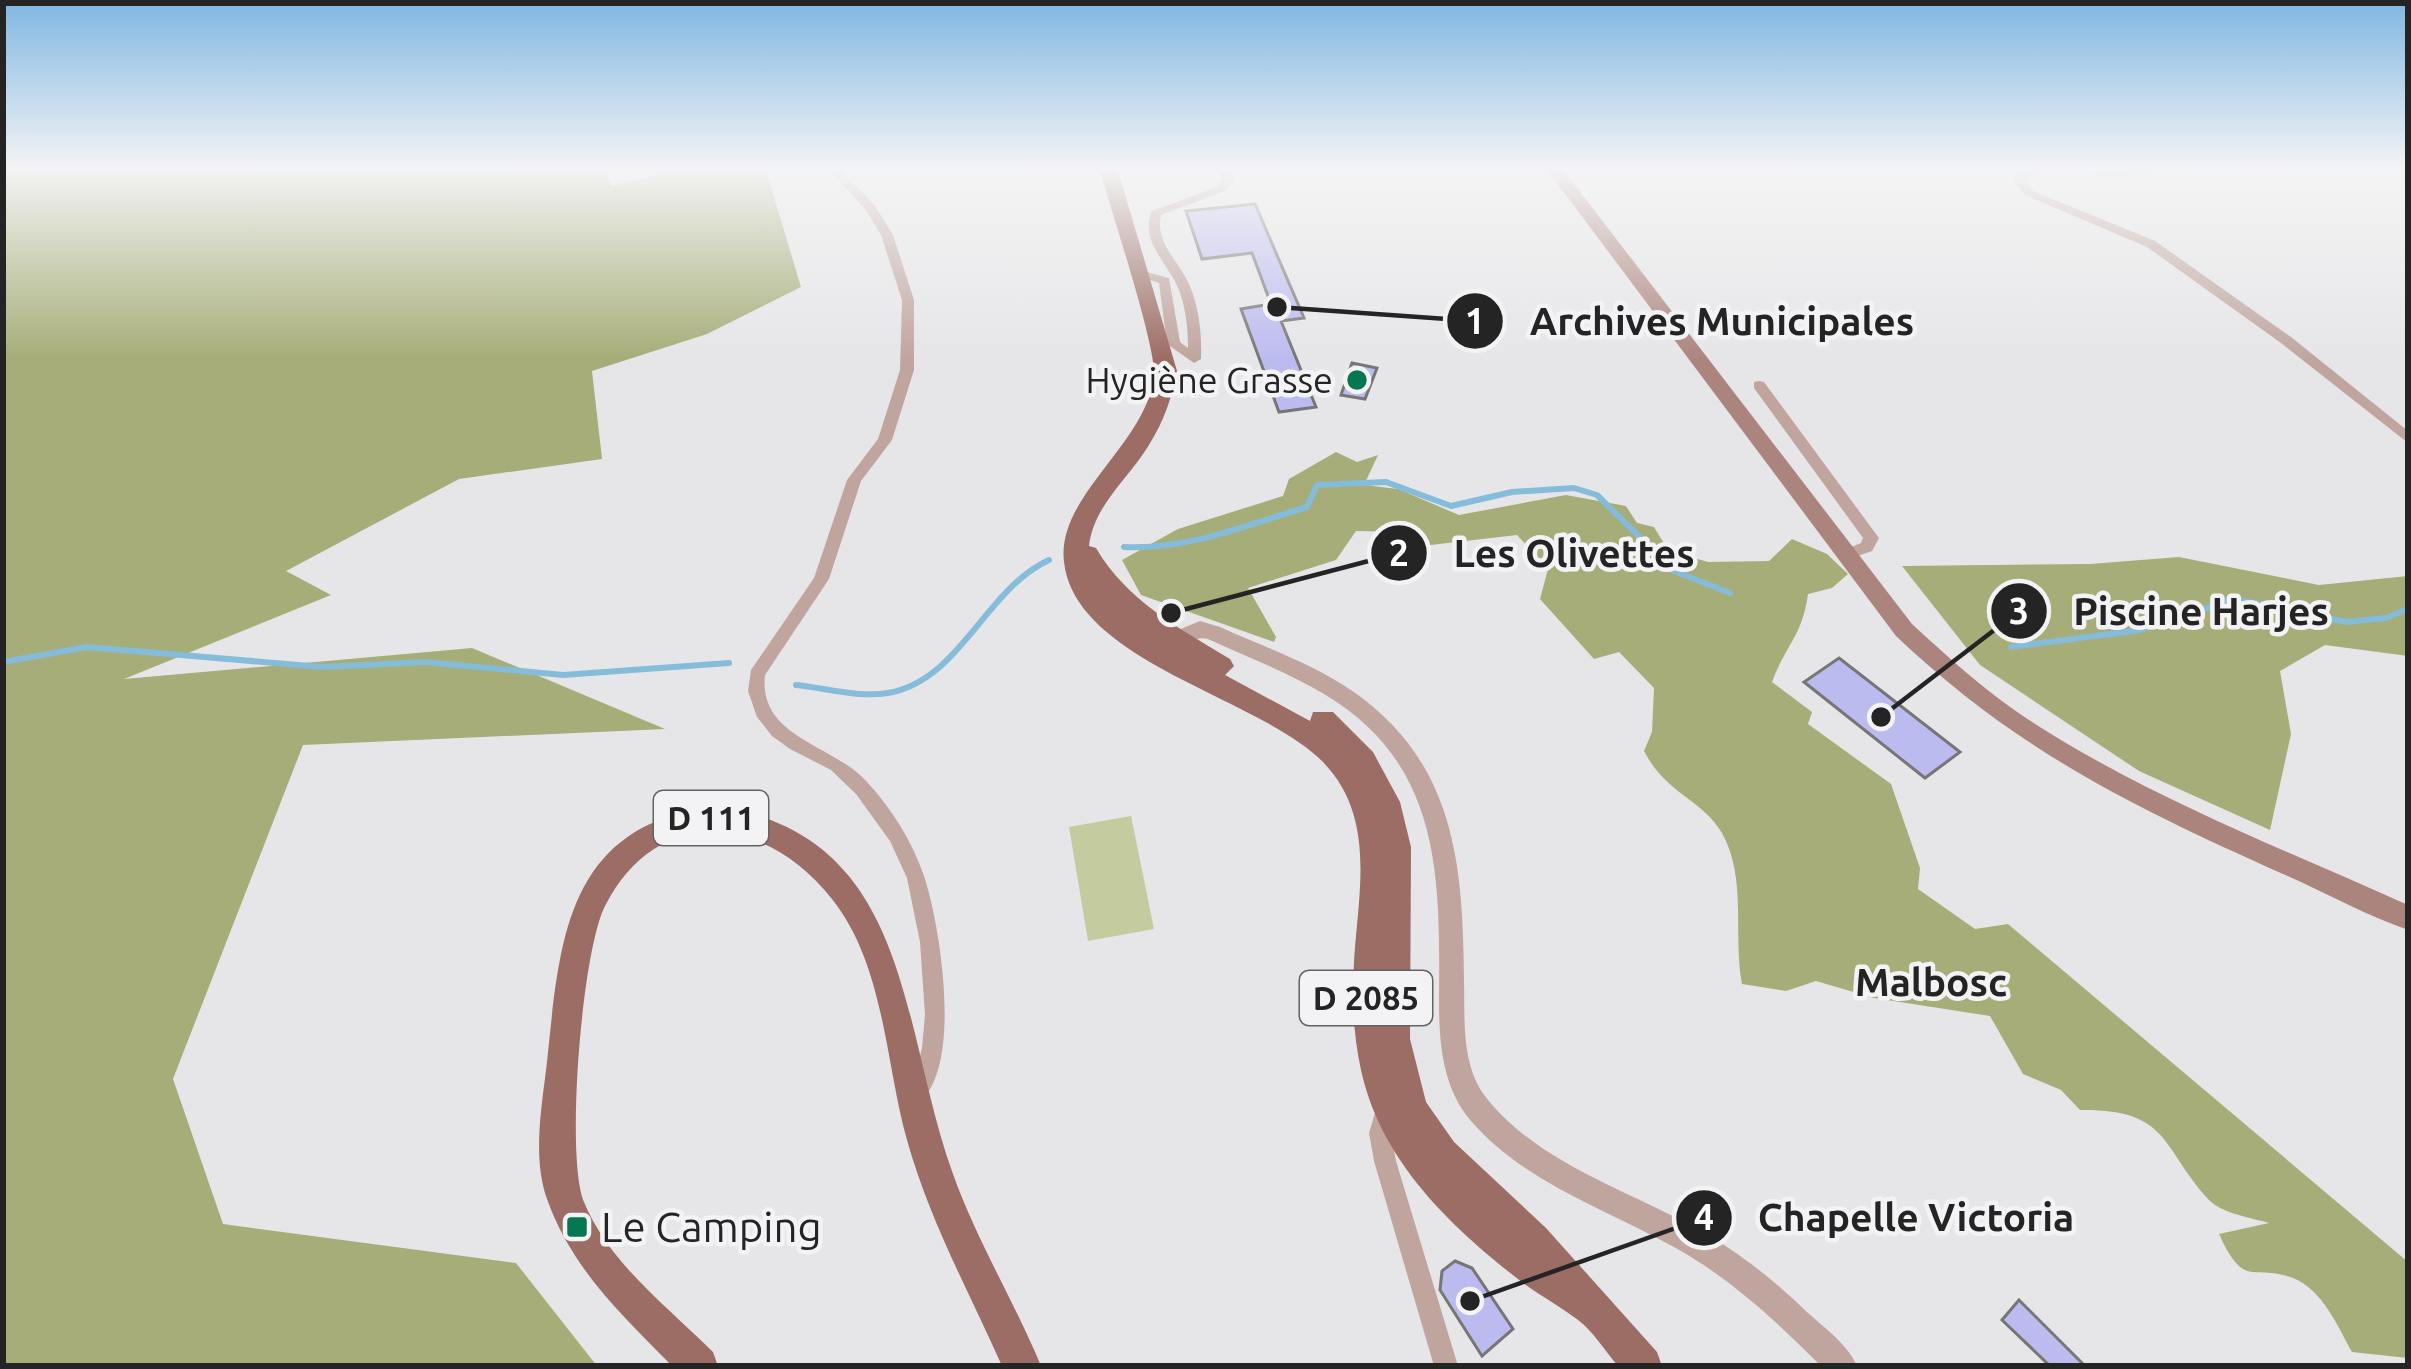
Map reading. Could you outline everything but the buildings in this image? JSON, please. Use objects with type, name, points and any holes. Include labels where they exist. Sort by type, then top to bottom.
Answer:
[{"type":"main road","points":[[1126,231],[1166,371],[1165,396],[1148,436],[1090,505],[1076,563],[1082,582],[1174,652]]},
{"type":"main road","points":[[1601,231],[1879,591],[1904,630],[1983,704],[2048,748],[2408,918]]},
{"type":"main road","name":"D 2085","points":[[1079,540],[1104,583],[1174,652],[1323,740],[1360,791],[1378,850],[1366,1002],[1368,1045],[1387,1103],[1417,1160],[1450,1197],[1517,1257],[1588,1306]]},
{"type":"main road","name":"D 2085","points":[[1174,652],[1325,722],[1373,770],[1396,828],[1401,864],[1392,1024],[1404,1090],[1436,1151],[1531,1239],[1642,1366]]},
{"type":"main road","name":"D 111","points":[[700,1366],[590,1253],[558,1177],[557,1126],[587,907],[619,860],[674,826],[725,816],[768,825],[804,847],[845,891],[874,943],[936,1176],[1022,1366]]},
{"type":"street","points":[[885,231],[908,300],[907,370],[885,440],[854,480],[821,579],[767,658],[754,689],[756,704],[780,734],[851,775],[909,860],[934,993],[932,1062],[912,1096]]},
{"type":"street","points":[[1138,274],[1165,281],[1174,344],[1194,358],[1196,337],[1180,276],[1153,240],[1152,231]]},
{"type":"street","points":[[2117,231],[2150,244],[2286,340],[2408,438]]},
{"type":"street","points":[[1760,386],[1871,538],[1867,547],[1849,554]]},
{"type":"street","points":[[1174,652],[1200,629],[1213,632],[1341,693],[1396,742],[1428,792],[1448,850],[1452,1042],[1459,1076],[1475,1106],[1538,1161],[1652,1220],[1760,1287],[1842,1366]]},
{"type":"street","points":[[1387,1103],[1380,1133],[1384,1161],[1446,1366]]},
{"type":"green space","points":[[3,231],[784,231],[801,287],[707,334],[592,371],[602,459],[459,479],[286,571],[331,595],[124,679],[472,648],[665,729],[303,745],[173,1079],[223,1224],[516,1263],[597,1366],[3,1366]]},
{"type":"green space","points":[[1336,452],[1357,462],[1378,455],[1364,485],[1398,489],[1459,515],[1566,495],[1626,506],[1637,523],[1654,527],[1668,550],[1708,562],[1769,561],[1792,539],[1827,554],[1848,574],[1832,588],[1808,594],[1798,631],[1772,682],[1812,712],[1808,724],[1891,784],[1920,868],[1918,889],[1975,929],[2008,924],[2408,1262],[2408,1358],[2352,1352],[2328,1310],[2304,1284],[2279,1274],[2243,1269],[2219,1234],[2269,1223],[2214,1205],[2160,1134],[2147,1124],[2109,1111],[2080,1110],[2061,1090],[2023,1074],[1990,1016],[1874,998],[1816,981],[1786,991],[1742,984],[1737,887],[1730,850],[1714,821],[1663,777],[1644,751],[1652,732],[1654,688],[1619,652],[1594,659],[1540,599],[1548,569],[1517,535],[1422,546],[1406,532],[1356,531],[1336,560],[1248,588],[1276,637],[1274,642],[1141,595],[1122,560],[1178,529],[1283,496],[1289,479]]},
{"type":"green space","points":[[2179,557],[2319,585],[2408,576],[2408,656],[2325,645],[2280,671],[2291,734],[2270,830],[2139,771],[1980,665],[1902,566],[2090,564]]},
{"type":"green space","points":[[1131,816],[1154,929],[1088,941],[1069,827]]},
{"type":"waterway","points":[[1124,547],[1194,540],[1307,507],[1317,485],[1386,482],[1451,506],[1512,492],[1574,488],[1597,495],[1674,571],[1730,593]]},
{"type":"waterway","points":[[796,685],[865,694],[913,685],[954,653],[1026,574],[1049,560]]},
{"type":"waterway","points":[[2011,647],[2141,630],[2234,599],[2346,622],[2386,618],[2408,609]]},
{"type":"waterway","points":[[3,662],[87,647],[322,667],[425,662],[563,675],[729,663]]},
{"type":"place","name":"Archives Municipales","points":[[1277,307]]},
{"type":"place","name":"Hygiène Grasse","points":[[1357,380]]},
{"type":"place","name":"Les Olivettes","points":[[1171,613]]},
{"type":"place","name":"Piscine Harjes","points":[[1881,717]]},
{"type":"place","name":"Le Camping","points":[[577,1227]]},
{"type":"place","name":"Chapelle Victoria","points":[[1470,1301]]},
{"type":"district","name":"Malbosc","points":[[1931,982]]}]
